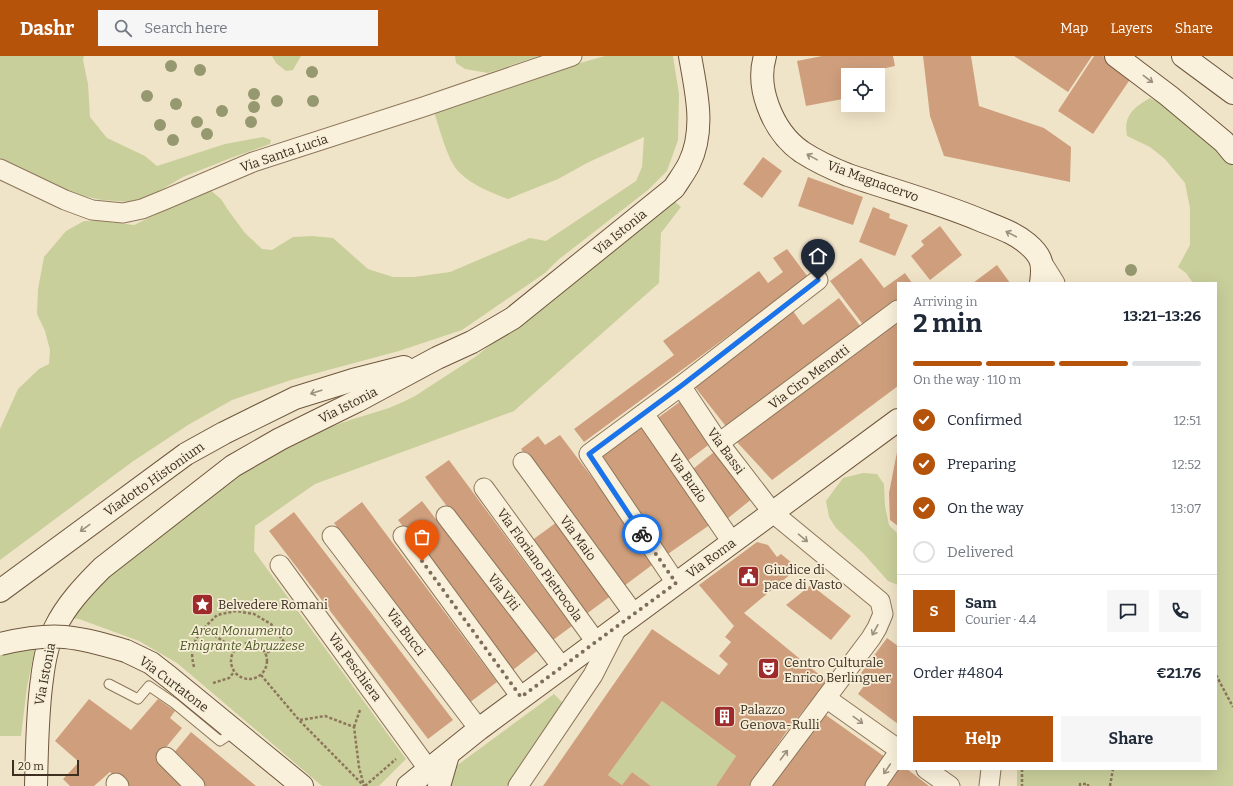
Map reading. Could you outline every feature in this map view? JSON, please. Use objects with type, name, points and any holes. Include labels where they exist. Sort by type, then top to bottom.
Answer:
[{"type":"street","name":"Via Santa Lucia","points":[[0,169],[65,200],[92,210],[123,213],[142,209],[253,162],[423,107],[572,56]]},
{"type":"street","name":"Via Istonia","points":[[36,786],[38,707],[45,658],[54,630],[60,618],[84,586],[102,568],[233,466],[280,439],[357,402],[437,358],[472,342],[513,318],[674,188],[689,163],[697,139],[699,111],[690,56]]},
{"type":"street","name":"Via Magnacervo","points":[[765,56],[762,65],[762,84],[766,101],[779,129],[789,141],[801,151],[812,158],[847,174],[963,213],[1010,232],[1033,249],[1040,259]]},
{"type":"street","points":[[1116,56],[1169,96],[1224,142],[1233,153]]},
{"type":"street","points":[[1183,56],[1233,93]]},
{"type":"street","points":[[1040,259],[1042,275],[1041,282]]},
{"type":"street","points":[[1040,259],[1054,282]]},
{"type":"street","points":[[676,583],[589,454],[681,386],[818,280]]},
{"type":"street","name":"Via Ciro Menotti","points":[[719,443],[897,311]]},
{"type":"street","name":"Viadotto Histonium","points":[[0,591],[186,454],[251,418],[295,398],[353,380],[437,358]]},
{"type":"street","name":"Via Bassi","points":[[681,386],[719,443],[773,513],[880,601],[883,614],[877,628],[760,786]]},
{"type":"street","name":"Via Buzio","points":[[644,414],[732,542]]},
{"type":"street","name":"Via Roma","points":[[408,786],[434,778],[448,755],[479,729],[897,421]]},
{"type":"street","name":"Via Maio","points":[[523,462],[625,620]]},
{"type":"street","name":"Via Floriano Pietrocola","points":[[484,488],[596,642]]},
{"type":"street","name":"Via Viti","points":[[446,516],[562,667]]},
{"type":"street","name":"Via Bucci","points":[[332,536],[479,729]]},
{"type":"street","points":[[403,536],[521,697]]},
{"type":"street","name":"Via Peschiera","points":[[280,565],[434,778]]},
{"type":"street","points":[[518,786],[593,675],[625,620]]},
{"type":"street","name":"Via Curtatone","points":[[0,644],[23,639],[64,636],[94,641],[126,651],[151,663],[299,785]]},
{"type":"street","points":[[826,698],[897,748]]},
{"type":"street","points":[[875,786],[897,754]]},
{"type":"street","points":[[166,757],[195,786]]},
{"type":"street","points":[[927,770],[950,786]]},
{"type":"street","points":[[989,786],[991,770]]},
{"type":"lane","points":[[109,684],[138,699],[150,686],[179,707],[220,741],[235,731]]},
{"type":"path","points":[[196,673],[191,655],[195,639],[217,615],[236,611],[254,614],[271,624],[284,642],[265,654]]},
{"type":"path","points":[[204,628],[236,650]]},
{"type":"path","points":[[245,644],[257,646],[265,654],[267,659],[266,665],[260,675],[250,679],[239,676],[234,672],[231,661],[236,650],[245,644]]},
{"type":"path","points":[[208,683],[215,684],[229,678],[234,672]]},
{"type":"path","points":[[260,675],[299,720],[365,786]]},
{"type":"path","points":[[1217,677],[1233,707]]},
{"type":"path","points":[[299,720],[325,716],[354,727],[359,767],[365,786]]},
{"type":"path","points":[[365,786],[412,746]]},
{"type":"path","points":[[1022,770],[1022,786]]},
{"type":"path","points":[[1110,786],[1113,770]]},
{"type":"path","points":[[1080,786],[1080,784],[1088,784],[1088,786]]},
{"type":"green space","points":[[0,56],[84,56],[83,60],[88,84],[90,117],[107,138],[145,156],[157,166],[225,144],[263,137],[271,140],[270,144],[183,177],[147,198],[131,202],[102,200],[70,193],[0,161]]},
{"type":"green space","points":[[272,56],[301,56],[293,70],[286,71],[276,63]]},
{"type":"green space","points":[[455,56],[539,56],[488,73],[465,69],[456,63]]},
{"type":"green space","points":[[605,56],[673,56],[679,94],[678,140],[667,171],[648,190],[558,260],[545,273],[462,330],[399,351],[291,380],[232,400],[188,425],[132,462],[0,560],[0,429],[18,389],[39,369],[49,364],[50,350],[45,331],[37,314],[38,289],[44,257],[66,231],[84,221],[101,221],[134,225],[209,189],[221,199],[245,233],[262,249],[272,250],[293,237],[312,236],[333,238],[368,269],[393,277],[414,277],[450,272],[530,238],[546,241],[636,181],[642,167],[644,137],[589,162],[558,179],[508,199],[476,185],[459,172],[447,151],[433,109],[530,77]]},
{"type":"green space","points":[[1150,98],[1164,105],[1228,158],[1233,166],[1233,786],[1017,786],[1017,770],[1217,770],[1217,282],[1192,282],[1186,273],[1178,267],[1190,245],[1190,208],[1185,183],[1165,159],[1150,147],[1127,136],[1126,129],[1128,118],[1139,105]]},
{"type":"green space","name":"Area Monumento Emigrante Abruzzese","points":[[674,201],[681,207],[661,233],[659,283],[514,411],[315,484],[255,526],[254,551],[406,759],[379,786],[322,786],[177,663],[139,641],[79,619],[65,618],[89,589],[223,481],[295,440],[350,420],[389,408],[415,396],[475,357]]},
{"type":"green space","points":[[863,473],[877,474],[884,484],[885,506],[889,525],[897,533],[897,585],[888,581],[863,553],[836,528],[829,517],[826,501],[843,478]]},
{"type":"green space","points":[[35,648],[27,687],[21,736],[0,736],[0,655],[8,651]]},
{"type":"green space","points":[[554,694],[563,703],[507,786],[446,786],[448,772]]},
{"type":"green space","points":[[662,701],[736,756],[716,786],[651,786],[632,772],[622,785],[608,775]]},
{"type":"building","points":[[822,56],[893,56],[895,66],[885,68],[841,68],[841,99],[806,106],[797,61]]},
{"type":"building","points":[[923,56],[971,56],[979,106],[1044,128],[1071,147],[1070,182],[944,156],[930,116]]},
{"type":"building","points":[[1014,56],[1092,56],[1068,92]]},
{"type":"building","points":[[1094,56],[1103,56],[1133,75],[1093,134],[1058,111]]},
{"type":"building","points":[[763,157],[782,171],[762,198],[743,184]]},
{"type":"building","points":[[808,177],[863,197],[853,225],[798,206]]},
{"type":"building","points":[[873,207],[890,214],[889,218],[908,225],[895,256],[859,242]]},
{"type":"building","points":[[940,226],[962,255],[930,280],[911,256],[924,245],[921,241]]},
{"type":"building","points":[[787,249],[808,277],[584,442],[574,429],[674,355],[663,341],[759,271],[768,283],[783,272],[773,258]]},
{"type":"building","points":[[861,258],[884,288],[905,273],[911,282],[897,282],[897,301],[864,326],[830,281]]},
{"type":"building","points":[[997,265],[1009,282],[974,282]]},
{"type":"building","points":[[839,298],[861,327],[728,429],[695,387],[793,311],[803,325]]},
{"type":"building","points":[[897,319],[897,387],[772,480],[735,440]]},
{"type":"building","points":[[681,401],[711,443],[686,462],[655,420]]},
{"type":"building","points":[[643,426],[711,524],[665,556],[597,458]]},
{"type":"building","points":[[560,435],[656,562],[624,586],[521,449],[538,436],[545,445]]},
{"type":"building","points":[[714,452],[753,498],[727,519],[688,473]]},
{"type":"building","points":[[897,452],[897,525],[890,520],[889,493]]},
{"type":"building","points":[[449,460],[572,626],[549,643],[425,477]]},
{"type":"building","points":[[422,501],[537,651],[513,670],[398,520]]},
{"type":"building","points":[[362,502],[497,682],[469,703],[334,523]]},
{"type":"building","points":[[294,512],[453,720],[428,739],[269,531]]},
{"type":"building","points":[[557,522],[612,595],[585,615],[531,541]]},
{"type":"building","name":"Palazzo Genova-Rulli","points":[[757,542],[768,545],[777,557],[781,554],[798,568],[744,613],[827,681],[787,731],[749,786],[716,786],[736,756],[662,701],[608,775],[622,785],[632,772],[651,786],[543,786],[652,629],[719,675],[728,664],[719,656],[731,642],[725,637],[734,626],[699,585]]},
{"type":"building","points":[[811,585],[851,616],[831,640],[786,605]]},
{"type":"building","points":[[887,638],[897,645],[897,723],[858,694],[869,679],[861,673]]},
{"type":"building","points":[[89,699],[131,730],[158,699],[175,711],[170,718],[182,728],[158,757],[186,786],[124,786],[110,772],[94,786],[70,786],[63,779],[79,762],[55,741]]},
{"type":"building","points":[[823,713],[885,757],[865,786],[769,786]]},
{"type":"building","points":[[191,732],[256,786],[203,786],[172,755]]},
{"type":"building","points":[[897,770],[908,770],[929,786],[884,786]]},
{"type":"way so far","points":[[422,561],[521,697],[676,583],[642,534]]},
{"type":"place","name":"Giudice di pace di Vasto","points":[[749,576]]},
{"type":"place","name":"Belvedere Romani","points":[[203,604]]},
{"type":"place","name":"Centro Culturale Enrico Berlinguer","points":[[768,669]]},
{"type":"place","name":"Palazzo Genova-Rulli","points":[[725,716]]},
{"type":"route","points":[[642,534],[589,454],[681,386],[818,280]]}]
